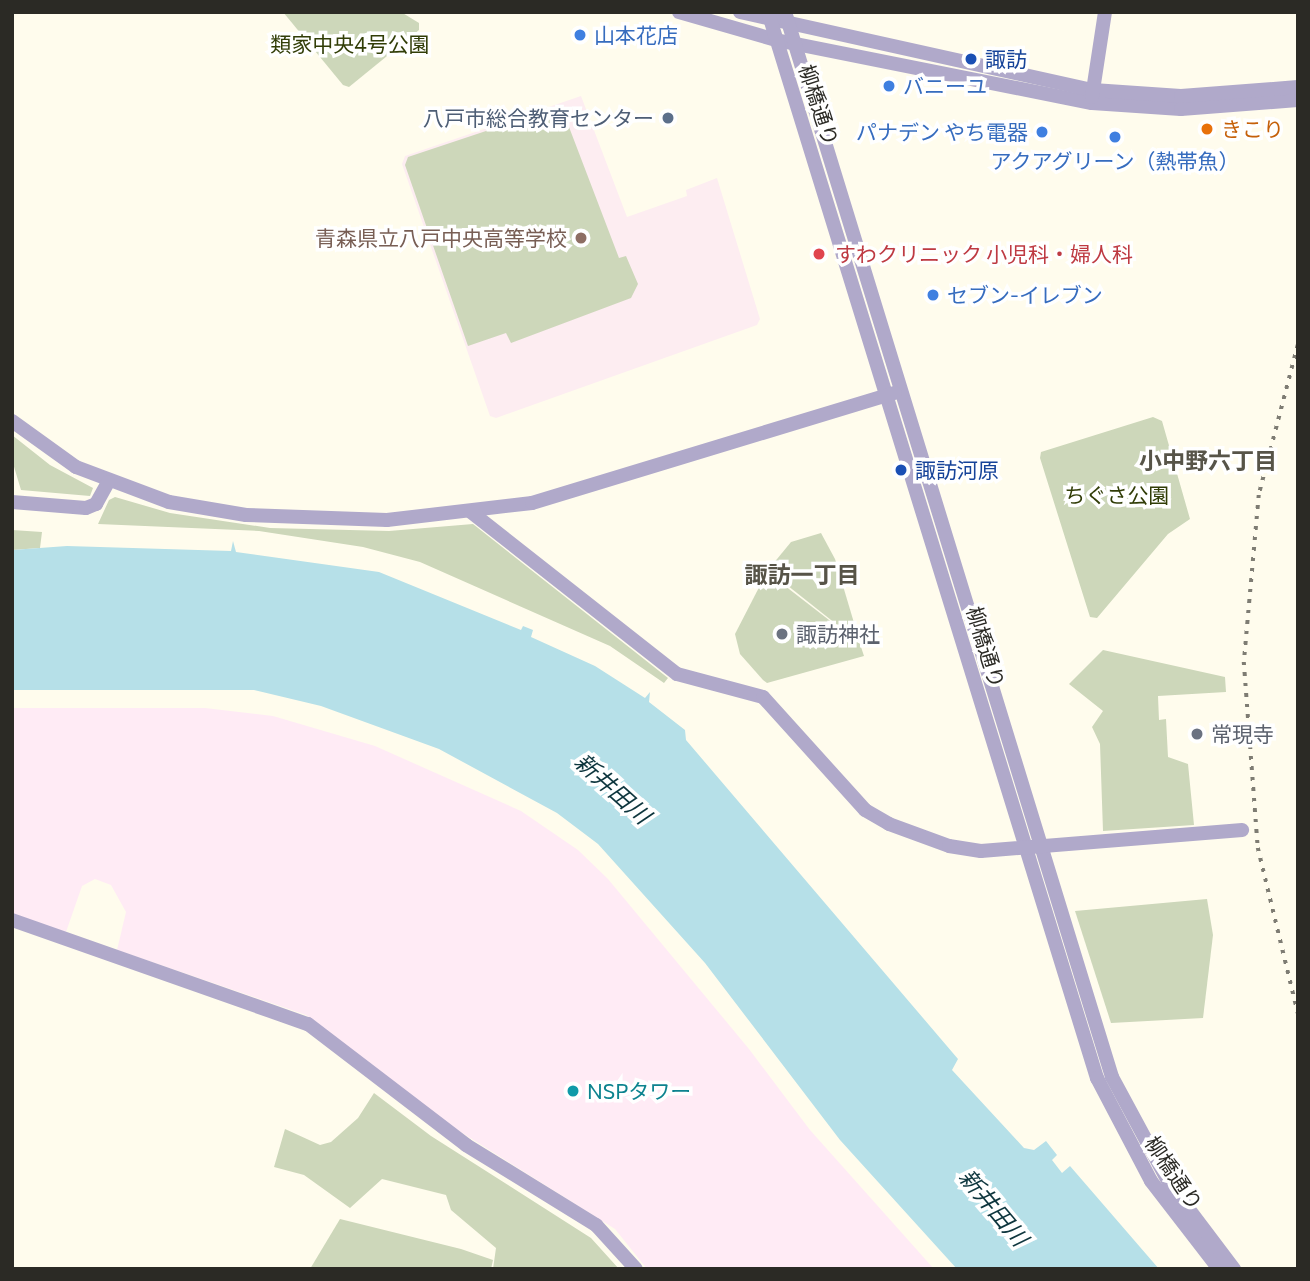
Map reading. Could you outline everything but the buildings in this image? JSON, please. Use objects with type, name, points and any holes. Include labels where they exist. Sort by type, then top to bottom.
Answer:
[{"type":"street","points":[[680,12],[776,40],[1092,97],[1181,109],[1298,100]]},
{"type":"street","points":[[740,12],[786,18],[1092,97],[1181,96],[1298,87]]},
{"type":"street","points":[[1092,97],[1105,12]]},
{"type":"street","name":"柳橋通り","points":[[769,16],[893,393]]},
{"type":"street","name":"柳橋通り","points":[[786,18],[893,393],[1033,848],[1097,1078],[1121,1129],[1151,1181],[1219,1269]]},
{"type":"street","points":[[12,421],[76,467],[108,482],[169,502],[258,516],[387,520],[532,503],[893,393]]},
{"type":"street","points":[[12,502],[86,508],[96,504],[108,482]]},
{"type":"street","points":[[471,512],[677,674],[764,697],[865,810],[949,846],[981,851],[1242,830]]},
{"type":"street","name":"柳橋通り","points":[[1033,848],[1112,1077],[1126,1107],[1169,1183],[1234,1269]]},
{"type":"street","points":[[12,920],[308,1024],[466,1145],[596,1225],[636,1269]]},
{"type":"shaded area","name":"青森県立八戸中央高等学校","points":[[581,96],[627,217],[687,196],[686,190],[717,178],[760,319],[757,325],[496,418],[490,416],[402,164],[405,156]]},
{"type":"shaded area","points":[[12,708],[205,708],[273,716],[375,746],[521,811],[578,850],[608,879],[749,1049],[810,1130],[934,1269],[647,1269],[615,1229],[437,1117],[306,1015],[117,950],[126,912],[111,885],[95,879],[82,886],[66,932],[12,914]]},
{"type":"green space","name":"類家中央4号公園","points":[[283,12],[401,12],[419,23],[419,30],[349,87],[343,85]]},
{"type":"green space","points":[[561,106],[619,258],[626,256],[638,284],[631,298],[511,343],[506,333],[468,346],[405,165],[408,157]]},
{"type":"green space","name":"ちぐさ公園","points":[[1153,417],[1162,421],[1190,519],[1168,534],[1097,618],[1090,617],[1040,458],[1041,452]]},
{"type":"green space","points":[[12,435],[50,465],[93,488],[90,496],[21,490],[12,460]]},
{"type":"green space","points":[[115,497],[170,513],[270,528],[389,531],[473,524],[668,678],[664,683],[610,646],[420,562],[363,547],[259,531],[98,524],[109,500]]},
{"type":"green space","points":[[12,530],[42,532],[40,548],[12,550]]},
{"type":"green space","points":[[821,533],[835,559],[860,643],[768,570],[791,542]]},
{"type":"green space","points":[[767,572],[860,644],[864,656],[767,683],[763,680],[740,654],[735,634]]},
{"type":"green space","points":[[1103,650],[1225,677],[1226,692],[1158,696],[1159,720],[1166,719],[1168,757],[1188,764],[1194,825],[1103,831],[1100,744],[1092,727],[1103,711],[1069,684]]},
{"type":"green space","points":[[1207,899],[1213,935],[1203,1018],[1111,1023],[1075,911]]},
{"type":"green space","points":[[374,1093],[431,1136],[591,1238],[619,1269],[493,1269],[496,1248],[451,1210],[446,1195],[382,1179],[350,1208],[304,1175],[274,1167],[285,1129],[320,1145],[331,1142],[358,1118]]},
{"type":"green space","points":[[340,1219],[461,1249],[493,1260],[491,1269],[310,1269]]},
{"type":"water","name":"新井田川","points":[[233,541],[236,552],[379,572],[521,630],[523,626],[533,630],[531,637],[595,666],[645,698],[650,692],[649,702],[685,730],[686,740],[958,1059],[952,1070],[1024,1148],[1034,1150],[1046,1141],[1057,1155],[1052,1160],[1062,1173],[1070,1166],[1159,1269],[957,1269],[840,1140],[705,963],[598,844],[557,813],[439,749],[321,706],[254,690],[12,690],[12,550],[67,546],[231,551]]},
{"type":"railway","points":[[1298,345],[1259,495],[1244,662],[1258,848],[1298,1013]]},
{"type":"place","name":"山本花店","points":[[580,35]]},
{"type":"place","name":"諏訪","points":[[971,59]]},
{"type":"place","name":"バニーユ","points":[[889,86]]},
{"type":"place","name":"八戸市総合教育センター","points":[[668,118]]},
{"type":"place","name":"きこり","points":[[1207,129]]},
{"type":"place","name":"パナデン やち電器","points":[[1042,132]]},
{"type":"place","name":"アクアグリーン（熱帯魚）","points":[[1115,137]]},
{"type":"place","name":"青森県立八戸中央高等学校","points":[[581,238]]},
{"type":"place","name":"すわクリニック 小児科・婦人科","points":[[819,254]]},
{"type":"place","name":"セブン-イレブン","points":[[933,295]]},
{"type":"place","name":"諏訪河原","points":[[901,470]]},
{"type":"place","name":"諏訪神社","points":[[782,634]]},
{"type":"place","name":"常現寺","points":[[1197,734]]},
{"type":"place","name":"NSPタワー","points":[[573,1091]]},
{"type":"district","name":"小中野六丁目","points":[[1208,460]]},
{"type":"district","name":"諏訪一丁目","points":[[802,574]]}]
